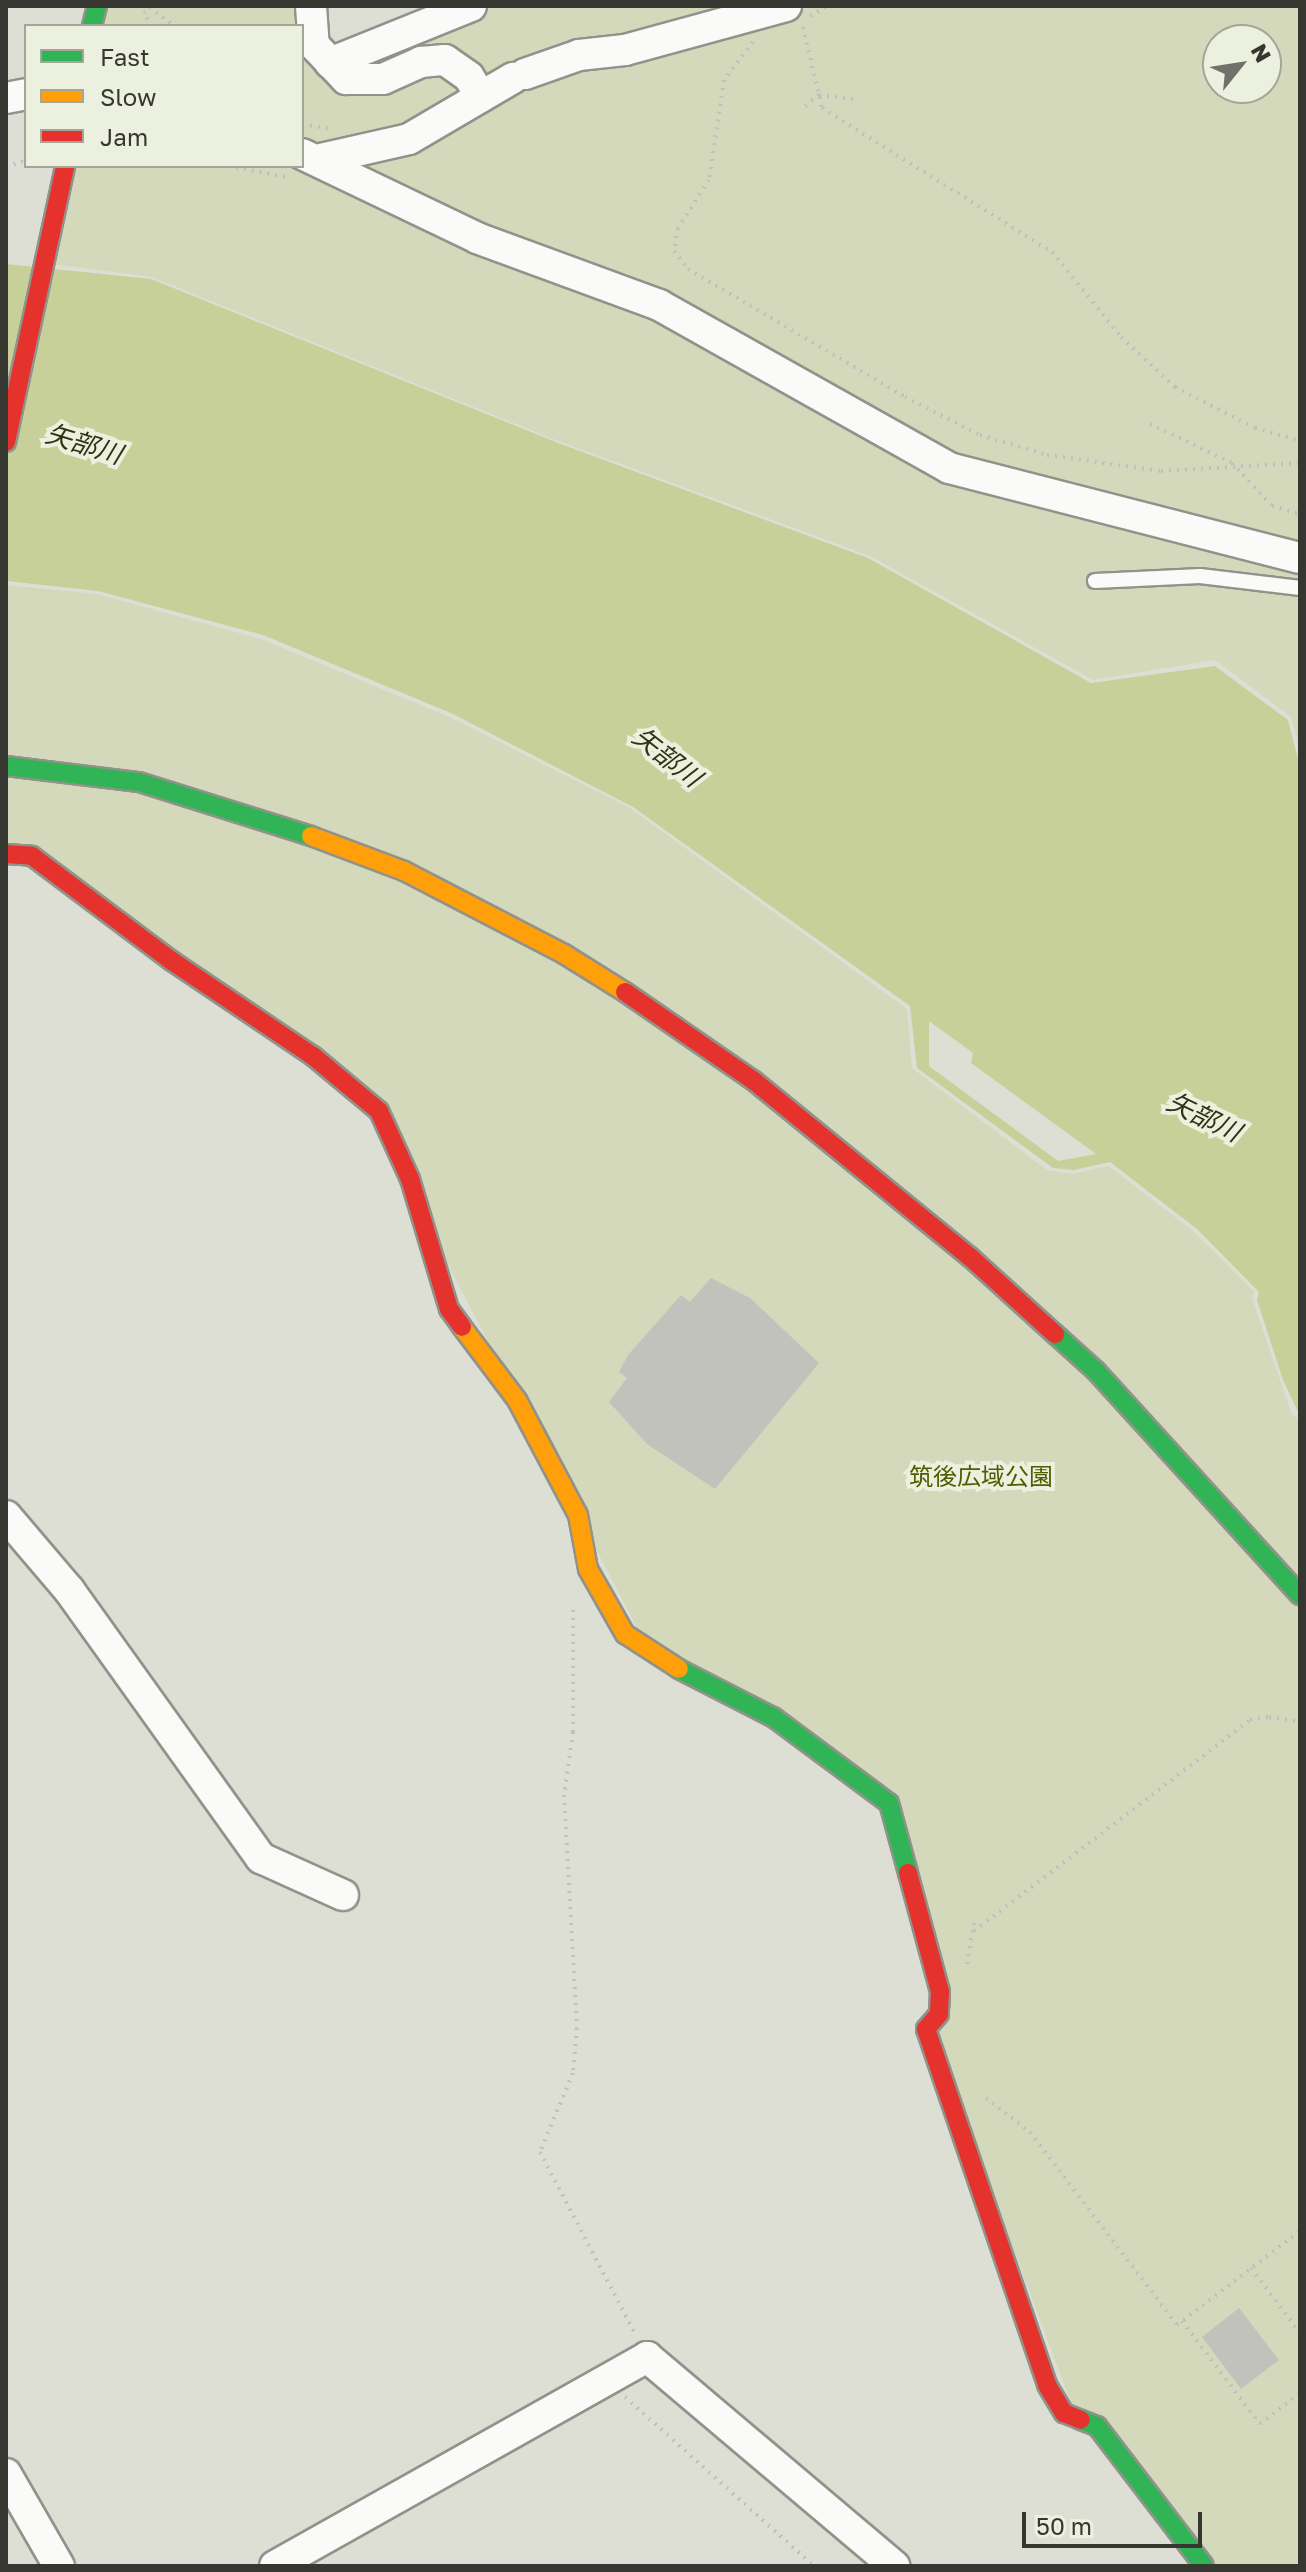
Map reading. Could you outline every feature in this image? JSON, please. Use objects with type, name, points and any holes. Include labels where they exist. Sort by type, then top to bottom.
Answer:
[{"type":"street","points":[[311,6],[314,45],[346,79],[383,79],[421,62],[445,60],[469,77],[481,97]]},
{"type":"street","points":[[330,63],[471,6]]},
{"type":"street","points":[[312,156],[409,139],[519,76],[579,55],[625,50],[759,18],[786,6]]},
{"type":"street","points":[[312,156],[477,238],[659,305],[949,468],[1300,558]]},
{"type":"street","points":[[6,442],[65,168]]},
{"type":"street","points":[[6,766],[56,768],[139,782],[247,813],[404,871],[564,954],[643,1004],[839,1147],[981,1267],[1096,1371],[1300,1595]]},
{"type":"street","points":[[6,854],[32,856],[172,961],[313,1056],[379,1111],[410,1179],[449,1309],[517,1400],[578,1515],[588,1569],[625,1634],[652,1655],[773,1717],[889,1803],[940,1992],[939,2014],[926,2029],[1047,2385],[1064,2413],[1097,2426],[1204,2566]]},
{"type":"street","points":[[6,1516],[69,1590],[261,1858],[343,1895]]},
{"type":"street","points":[[286,2563],[647,2357],[894,2566]]},
{"type":"street","points":[[6,2474],[59,2566]]},
{"type":"lane","points":[[1095,581],[1200,576],[1300,588]]},
{"type":"path","points":[[827,6],[802,21],[822,108],[1052,252],[1121,337],[1175,387],[1255,428],[1300,441]]},
{"type":"path","points":[[151,24],[144,13],[150,7],[171,24]]},
{"type":"path","points":[[757,36],[724,80],[709,180],[678,228],[674,251],[688,269],[905,397],[980,435],[1047,455],[1161,471],[1201,472],[1232,463],[1300,463]]},
{"type":"path","points":[[805,106],[819,95],[857,100]]},
{"type":"path","points":[[1150,424],[1232,463],[1272,506],[1300,514]]},
{"type":"path","points":[[588,1569],[573,1606],[573,1732],[564,1795],[577,2028],[573,2073],[540,2152],[647,2357]]},
{"type":"path","points":[[973,1932],[1250,1720],[1300,1722]]},
{"type":"path","points":[[966,1974],[974,1923]]},
{"type":"path","points":[[977,2090],[1030,2132],[1177,2325],[1300,2231]]},
{"type":"path","points":[[1251,2268],[1300,2333]]},
{"type":"path","points":[[1182,2321],[1260,2424],[1300,2393]]},
{"type":"path","points":[[607,2382],[814,2566]]},
{"type":"green space","points":[[107,6],[303,6],[330,52],[448,6],[1300,6],[1300,747],[1291,717],[1215,660],[1093,680],[870,556],[553,439],[151,277],[51,264],[72,168],[304,168],[304,24],[103,24]]},
{"type":"green space","name":"筑後広域公園","points":[[6,585],[97,594],[261,639],[452,718],[630,808],[907,1009],[912,1068],[1047,1170],[1073,1174],[1109,1166],[1194,1232],[1255,1292],[1252,1298],[1292,1415],[1300,1420],[1300,2566],[1214,2566],[1074,2411],[935,2039],[899,1814],[646,1645],[366,1107],[6,844]]},
{"type":"water","name":"矢部川","points":[[6,264],[151,279],[561,444],[868,558],[1091,683],[1215,666],[1288,720],[1300,767],[1300,1416],[1283,1380],[1257,1300],[1259,1292],[1197,1229],[1110,1162],[1074,1170],[1053,1168],[917,1068],[910,1006],[633,807],[453,714],[263,635],[98,591],[6,581]],"holes":[[[929,1021],[973,1053],[971,1063],[1096,1154],[1058,1161],[929,1066]]]},
{"type":"building","points":[[711,1278],[750,1298],[819,1363],[715,1489],[647,1444],[609,1402],[627,1378],[619,1372],[628,1355],[681,1295],[690,1302]]},
{"type":"building","points":[[1239,2308],[1279,2360],[1241,2389],[1202,2337]]},
{"type":"traffic: fast","points":[[92,24],[97,6]]},
{"type":"traffic: fast","points":[[6,766],[139,782],[311,836]]},
{"type":"traffic: fast","points":[[1055,1334],[1096,1371],[1300,1595]]},
{"type":"traffic: fast","points":[[679,1669],[773,1717],[889,1803],[908,1873]]},
{"type":"traffic: fast","points":[[1081,2420],[1097,2426],[1204,2566]]},
{"type":"traffic: slow","points":[[311,836],[404,871],[564,954],[625,992]]},
{"type":"traffic: slow","points":[[462,1327],[517,1400],[578,1515],[588,1569],[625,1634],[679,1669]]},
{"type":"traffic: jam","points":[[6,442],[65,168]]},
{"type":"traffic: jam","points":[[6,854],[32,856],[172,961],[313,1056],[379,1111],[410,1179],[449,1309],[462,1327]]},
{"type":"traffic: jam","points":[[625,992],[754,1081],[970,1257],[1055,1334]]},
{"type":"traffic: jam","points":[[908,1873],[940,1992],[939,2014],[926,2029],[1047,2385],[1064,2413],[1081,2420]]}]
